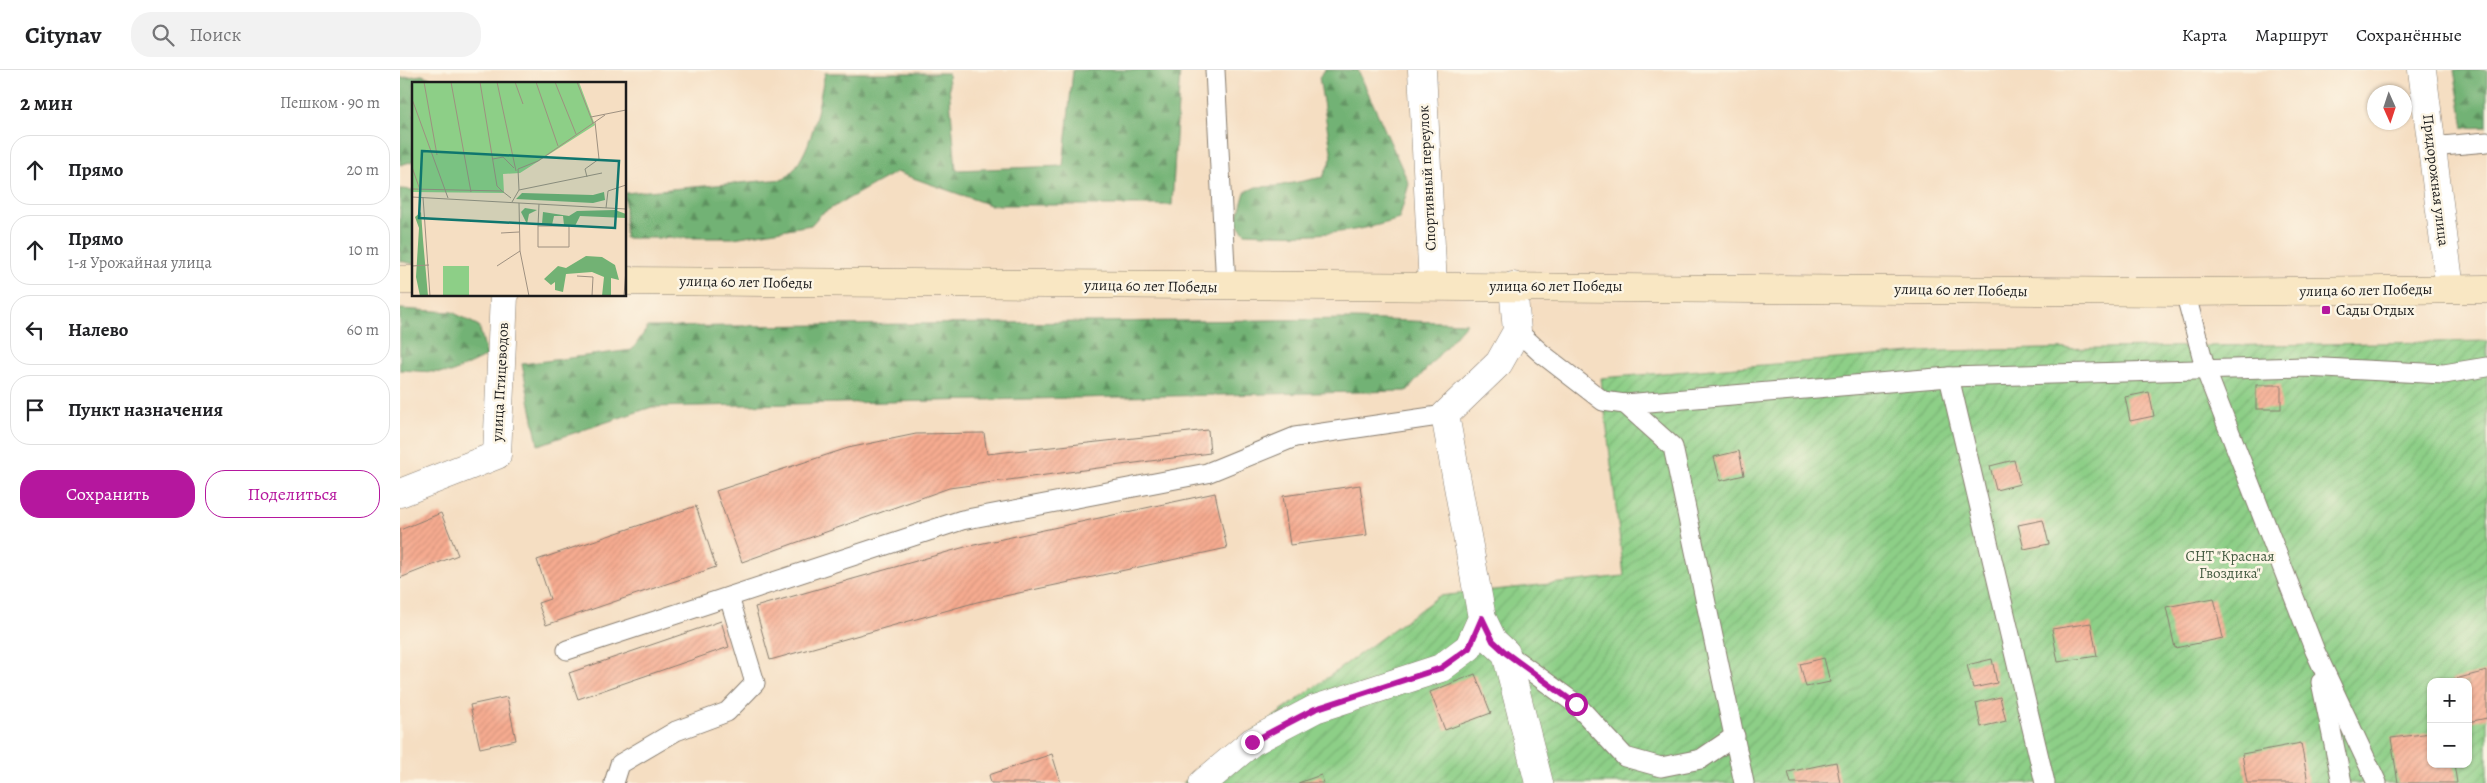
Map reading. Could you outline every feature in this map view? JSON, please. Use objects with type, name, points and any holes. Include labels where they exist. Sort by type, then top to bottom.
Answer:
[{"type":"street","name":"Спортивный переулок","points":[[1422,70],[1432,286]]},
{"type":"street","name":"Придорожная улица","points":[[2422,70],[2450,289]]},
{"type":"street","name":"улица 60 лет Победы","points":[[626,281],[2185,292],[2487,289]]},
{"type":"street","points":[[1513,286],[1517,330],[1499,363],[1445,415],[1482,618],[1493,641],[1506,653],[1539,783]]},
{"type":"street","name":"улица Птицеводов","points":[[400,493],[497,455],[504,296]]},
{"type":"street","points":[[1204,783],[1252,742],[1315,709],[1441,668],[1469,648],[1482,618]]},
{"type":"lane","points":[[1215,70],[1226,286]]},
{"type":"lane","points":[[2431,147],[2487,142]]},
{"type":"lane","points":[[2185,292],[2206,371],[2315,651],[2376,783]]},
{"type":"lane","points":[[1517,330],[1541,353],[1603,401],[1625,404],[1949,377],[2304,367],[2444,374],[2487,367]]},
{"type":"lane","points":[[1949,377],[2045,783]]},
{"type":"lane","points":[[1625,404],[1674,447],[1744,783]]},
{"type":"lane","points":[[568,650],[962,520],[1207,473],[1295,437],[1445,415]]},
{"type":"lane","points":[[614,783],[620,764],[676,730],[727,712],[755,683],[728,597]]},
{"type":"lane","points":[[2315,651],[2342,783]]},
{"type":"lane","points":[[1506,653],[1576,704],[1625,757],[1661,766],[1700,759],[1735,736]]},
{"type":"green space","points":[[1073,70],[1180,70],[1172,205],[990,205],[896,172],[821,214],[811,225],[734,238],[626,238],[626,193],[784,179],[794,169],[808,144],[813,130],[825,73],[948,73],[956,170],[1063,166]]},
{"type":"green space","points":[[1325,70],[1358,70],[1409,184],[1399,219],[1361,229],[1323,234],[1245,233],[1236,223],[1245,192],[1256,187],[1278,186],[1323,177],[1332,157],[1319,77]]},
{"type":"green space","points":[[2454,70],[2487,70],[2487,127],[2464,128]]},
{"type":"green space","points":[[422,75],[441,82],[412,82],[412,162],[400,165],[400,78]]},
{"type":"green space","points":[[400,189],[412,190],[412,264],[400,261]]},
{"type":"green space","points":[[400,309],[452,312],[479,326],[487,356],[451,373],[400,370]]},
{"type":"green space","points":[[1355,319],[1467,323],[1407,391],[652,407],[538,445],[522,364],[632,350],[648,327]]},
{"type":"green space","name":"СНТ \"Красная Гвоздика\"","points":[[2487,341],[2487,783],[1183,783],[1439,596],[1624,576],[1601,378],[1936,351]]},
{"type":"building","points":[[2256,385],[2281,385],[2281,409],[2256,409]]},
{"type":"building","points":[[2149,392],[2154,416],[2130,421],[2125,397]]},
{"type":"building","points":[[1208,430],[1210,453],[949,488],[742,562],[716,491],[848,448],[916,434],[984,433],[987,454]]},
{"type":"building","points":[[1739,451],[1744,475],[1720,481],[1714,457]]},
{"type":"building","points":[[2014,460],[2020,484],[1996,490],[1990,466]]},
{"type":"building","points":[[1360,485],[1367,535],[1290,545],[1283,496]]},
{"type":"building","points":[[1215,493],[1227,548],[977,602],[770,660],[755,607],[965,547]]},
{"type":"building","points":[[696,506],[716,567],[546,625],[538,603],[550,599],[537,560]]},
{"type":"building","points":[[441,513],[458,555],[400,578],[400,530]]},
{"type":"building","points":[[2043,520],[2049,544],[2024,549],[2018,525]]},
{"type":"building","points":[[2214,598],[2223,638],[2175,648],[2166,607]]},
{"type":"building","points":[[721,621],[729,647],[578,699],[569,673]]},
{"type":"building","points":[[2091,623],[2097,656],[2058,662],[2052,629]]},
{"type":"building","points":[[1824,658],[1830,682],[1806,687],[1800,664]]},
{"type":"building","points":[[1992,659],[1997,683],[1973,688],[1967,665]]},
{"type":"building","points":[[2487,671],[2487,718],[2472,721],[2472,678],[2459,678]]},
{"type":"building","points":[[1475,674],[1491,713],[1445,730],[1430,692]]},
{"type":"building","points":[[507,697],[516,740],[480,748],[470,705]]},
{"type":"building","points":[[2000,697],[2006,721],[1981,727],[1976,703]]},
{"type":"building","points":[[2427,734],[2427,768],[2455,768],[2457,783],[2398,783],[2391,738]]},
{"type":"building","points":[[2301,743],[2308,783],[2247,783],[2242,754]]},
{"type":"building","points":[[1052,754],[1061,783],[991,783],[989,775]]},
{"type":"building","points":[[1836,762],[1840,783],[1791,783],[1788,772]]},
{"type":"building","points":[[1321,775],[1324,783],[1298,783]]},
{"type":"place","name":"Сады Отдых","points":[[2326,310]]},
{"type":"route","points":[[1252,742],[1315,709],[1441,668],[1469,648],[1482,618],[1493,641],[1506,653],[1576,704]]}]
